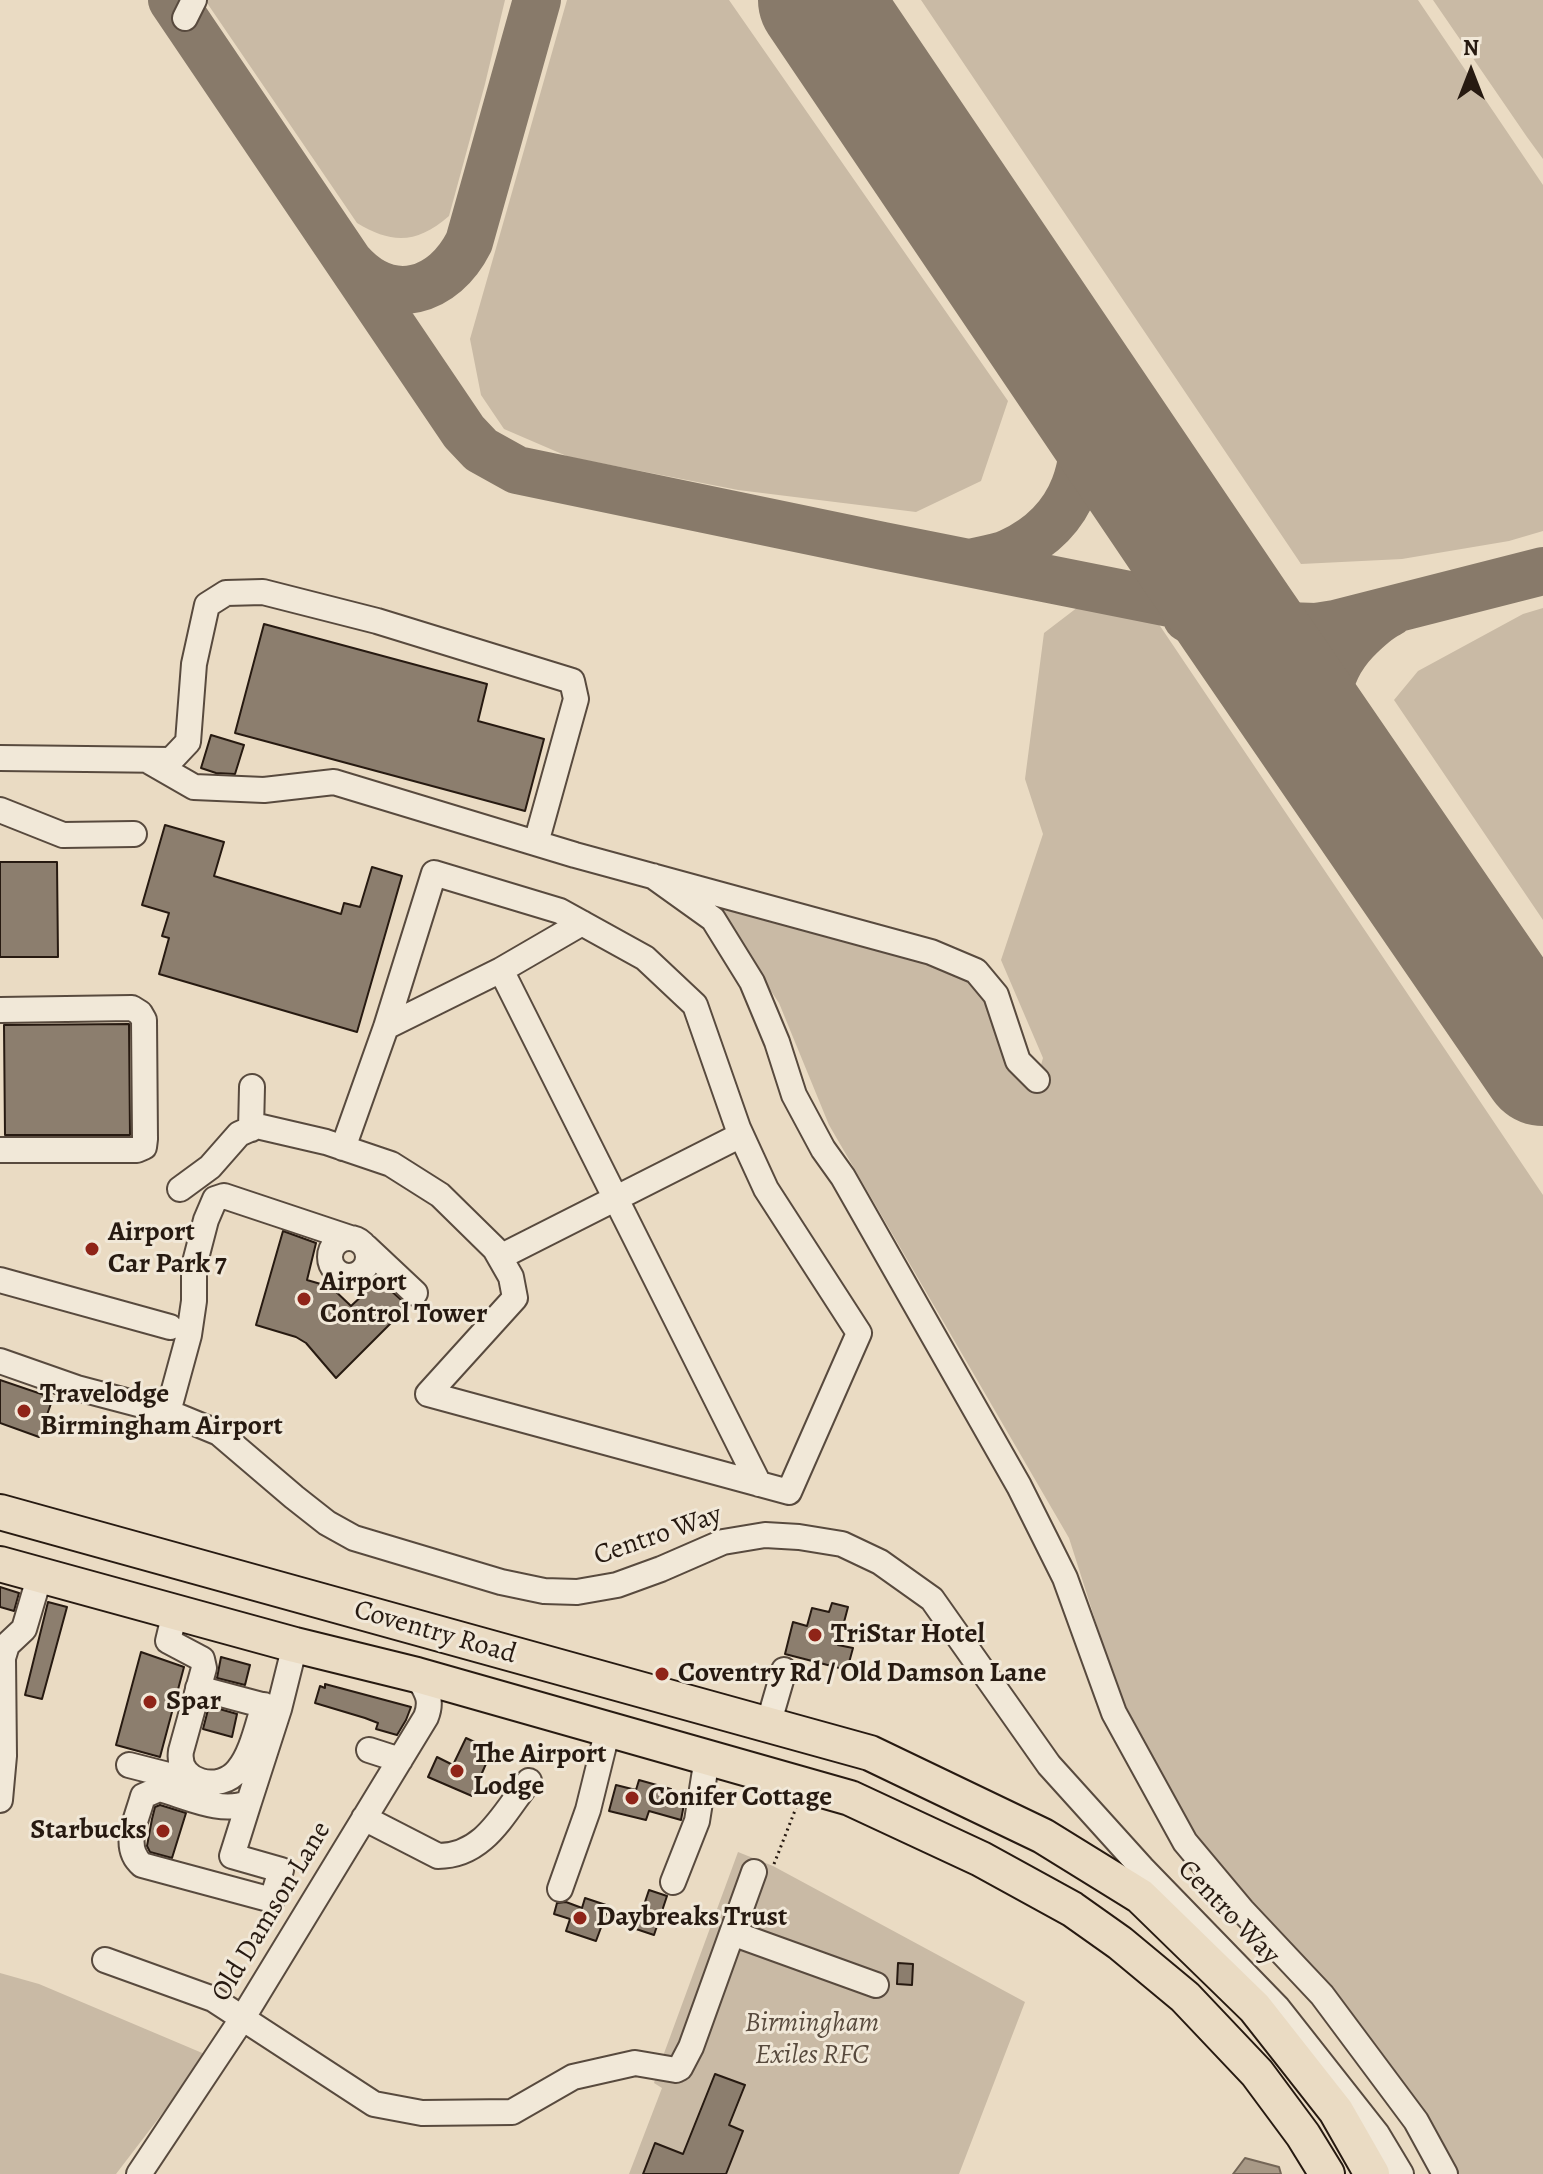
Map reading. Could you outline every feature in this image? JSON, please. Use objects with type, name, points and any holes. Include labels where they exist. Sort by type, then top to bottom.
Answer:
[{"type":"highway","name":"Coventry Road","points":[[0,1512],[870,1753],[1043,1836],[1140,1896],[1255,2008],[1336,2111],[1372,2174]]},
{"type":"highway","name":"Coventry Road","points":[[0,1564],[417,1675],[850,1798],[981,1859],[1072,1909],[1120,1943],[1185,1997],[1257,2073],[1303,2135],[1327,2174]]},
{"type":"street","points":[[0,758],[171,760],[188,742],[194,664],[207,605],[226,593],[263,592],[377,621],[572,681],[576,699],[536,843]]},
{"type":"street","points":[[147,760],[194,787],[264,790],[334,782],[536,843],[931,952],[976,971],[996,995],[1018,1061],[1037,1080]]},
{"type":"street","points":[[0,810],[63,835],[134,834]]},
{"type":"street","points":[[180,1189],[210,1167],[239,1134],[257,1126],[391,1164],[440,1195],[495,1249],[511,1277],[515,1298],[428,1394],[789,1492],[859,1333],[766,1189],[741,1135],[695,1005],[645,958],[560,911],[434,873],[386,1027],[343,1148]]},
{"type":"street","points":[[653,876],[713,919],[752,982],[777,1042],[794,1095],[1019,1486],[1065,1578],[1114,1713],[1185,1842],[1242,1910],[1322,1995],[1416,2121],[1445,2174]]},
{"type":"street","points":[[386,1027],[501,970],[582,923]]},
{"type":"street","points":[[501,970],[759,1484]]},
{"type":"street","points":[[0,1010],[132,1008],[140,1013],[144,1020],[145,1139],[144,1147],[137,1150],[0,1150]]},
{"type":"street","points":[[251,1129],[252,1087]]},
{"type":"street","points":[[500,1257],[741,1135]]},
{"type":"street","points":[[168,1412],[189,1335],[194,1301],[194,1266],[215,1199],[224,1196],[358,1243],[415,1293]]},
{"type":"street","points":[[0,1280],[170,1327]]},
{"type":"street","name":"Centro Way","points":[[0,1361],[77,1388],[168,1412],[219,1433],[305,1506],[354,1538],[501,1582],[544,1591],[577,1592],[617,1585],[723,1542],[765,1535],[842,1544],[880,1562],[932,1599],[1049,1765],[1142,1868],[1277,2007],[1377,2134],[1401,2174]]},
{"type":"street","points":[[0,1800],[4,1730],[3,1658],[7,1645],[24,1629],[40,1575]]},
{"type":"street","points":[[175,1612],[168,1641],[202,1659],[204,1668],[180,1762],[190,1777],[210,1783],[226,1780],[238,1771],[271,1707],[295,1645]]},
{"type":"street","points":[[768,1725],[784,1670]]},
{"type":"street","name":"Old Damson Lane","points":[[139,2174],[242,2019],[400,1760],[430,1705],[429,1695],[417,1675]]},
{"type":"street","points":[[198,1688],[271,1707]]},
{"type":"street","points":[[249,1802],[229,1807],[159,1789],[150,1791],[143,1796],[130,1843],[134,1858],[142,1865],[272,1900],[281,1870],[232,1856],[249,1802],[271,1707]]},
{"type":"street","points":[[560,1889],[588,1810],[608,1729]]},
{"type":"street","points":[[369,1750],[400,1760]]},
{"type":"street","points":[[673,1882],[697,1821],[707,1758]]},
{"type":"street","points":[[129,1765],[172,1776],[183,1770]]},
{"type":"street","points":[[364,1818],[438,1856],[450,1856],[480,1843],[529,1781]]},
{"type":"street","points":[[105,1960],[213,1999],[374,2104],[422,2113],[512,2112],[573,2077],[635,2063],[676,2070],[680,2068],[691,2047],[732,1933],[764,1869]]},
{"type":"street","points":[[732,1933],[876,1985]]},
{"type":"path","points":[[764,1869],[797,1804]]},
{"type":"green space","points":[[205,0],[505,0],[449,216],[426,232],[404,238],[382,235],[357,223]]},
{"type":"green space","points":[[567,0],[729,0],[1008,401],[981,481],[916,512],[738,490],[569,457],[504,429],[481,395],[470,339]]},
{"type":"green space","points":[[921,0],[1418,0],[1543,185],[1543,531],[1509,541],[1402,559],[1301,564]]},
{"type":"green space","points":[[1433,0],[1543,0],[1543,159],[1527,137]]},
{"type":"green space","points":[[1130,596],[1152,614],[1543,1195],[1543,2174],[1459,2174],[1432,2122],[1321,1975],[1210,1861],[1118,1692],[1069,1538],[829,1125],[779,1003],[714,907],[931,952],[996,995],[1037,1079],[1043,1058],[1001,960],[1043,834],[1025,779],[1044,633],[1078,607]]},
{"type":"green space","points":[[1543,608],[1543,920],[1394,700],[1418,671],[1523,614]]},
{"type":"green space","name":"Birmingham Exiles RFC","points":[[738,1852],[773,1866],[1025,2002],[959,2174],[629,2174],[662,2088],[654,2083],[659,2067]]},
{"type":"green space","points":[[0,1973],[39,1984],[207,2055],[116,2174],[0,2174]]},
{"type":"shaded area","points":[[1245,2158],[1279,2167],[1281,2174],[1233,2174]]},
{"type":"building","points":[[264,624],[487,684],[478,721],[544,739],[525,811],[235,733]]},
{"type":"building","points":[[211,735],[244,745],[235,774],[201,768]]},
{"type":"building","points":[[165,825],[224,842],[214,876],[341,914],[344,903],[360,907],[372,867],[402,876],[357,1032],[159,974],[169,938],[162,936],[169,913],[142,905]]},
{"type":"building","points":[[0,862],[57,862],[58,957],[0,957]]},
{"type":"building","points":[[129,1024],[130,1135],[5,1135],[4,1025]]},
{"type":"building","name":"Airport Control Tower","points":[[283,1231],[316,1243],[307,1280],[331,1287],[351,1306],[379,1280],[408,1306],[336,1378],[306,1343],[256,1325]]},
{"type":"building","name":"Travelodge Birmingham Airport","points":[[0,1380],[53,1398],[39,1437],[0,1423]]},
{"type":"building","points":[[0,1587],[19,1593],[14,1611],[0,1607]]},
{"type":"building","points":[[48,1602],[67,1607],[42,1699],[25,1695]]},
{"type":"building","name":"TriStar Hotel","points":[[832,1603],[848,1607],[838,1645],[853,1648],[847,1670],[785,1654],[793,1622],[807,1626],[812,1608],[829,1612]]},
{"type":"building","points":[[141,1652],[184,1667],[160,1757],[116,1745]]},
{"type":"building","points":[[221,1657],[250,1665],[245,1685],[217,1678]]},
{"type":"building","points":[[325,1684],[411,1707],[397,1735],[376,1729],[378,1723],[315,1703],[320,1686],[325,1688]]},
{"type":"building","points":[[209,1706],[237,1714],[232,1737],[203,1729]]},
{"type":"building","name":"The Airport Lodge","points":[[466,1738],[492,1750],[472,1796],[428,1777],[437,1757],[453,1765]]},
{"type":"building","points":[[639,1780],[671,1789],[670,1794],[685,1799],[681,1820],[649,1811],[646,1820],[609,1811],[616,1785],[636,1790]]},
{"type":"building","name":"Starbucks","points":[[160,1805],[186,1813],[172,1858],[150,1852],[147,1846],[155,1807]]},
{"type":"building","points":[[649,1890],[667,1896],[654,1935],[636,1929]]},
{"type":"building","name":"Daybreaks Trust","points":[[585,1898],[609,1906],[596,1941],[566,1931],[570,1919],[554,1914],[557,1903],[566,1902],[582,1908]]},
{"type":"building","points":[[898,1963],[913,1964],[912,1985],[897,1984]]},
{"type":"building","points":[[715,2074],[745,2085],[729,2125],[743,2131],[726,2174],[643,2174],[655,2143],[683,2154]]},
{"type":"taxiway","points":[[172,0],[464,432],[481,450],[517,470],[1285,626],[1335,624],[1543,571]]},
{"type":"taxiway","points":[[350,263],[382,286],[399,290],[431,283],[446,273],[458,259],[469,242],[537,0]]},
{"type":"taxiway","points":[[969,563],[1006,554],[1034,539],[1065,506],[1081,466],[1085,395]]},
{"type":"taxiway","points":[[1338,767],[1327,716],[1335,670],[1356,640],[1390,613]]},
{"type":"taxiway","points":[[1187,618],[1239,649],[1295,705]]},
{"type":"runway","points":[[819,0],[1543,1065]]},
{"type":"place","name":"Airport Car Park 7","points":[[92,1249]]},
{"type":"place","name":"Airport Control Tower","points":[[304,1299]]},
{"type":"place","name":"Travelodge Birmingham Airport","points":[[24,1411]]},
{"type":"place","name":"TriStar Hotel","points":[[815,1635]]},
{"type":"place","name":"Coventry Rd / Old Damson Lane","points":[[662,1674]]},
{"type":"place","name":"Spar","points":[[150,1702]]},
{"type":"place","name":"The Airport Lodge","points":[[457,1771]]},
{"type":"place","name":"Conifer Cottage","points":[[632,1798]]},
{"type":"place","name":"Starbucks","points":[[163,1831]]},
{"type":"place","name":"Daybreaks Trust","points":[[580,1918]]}]
